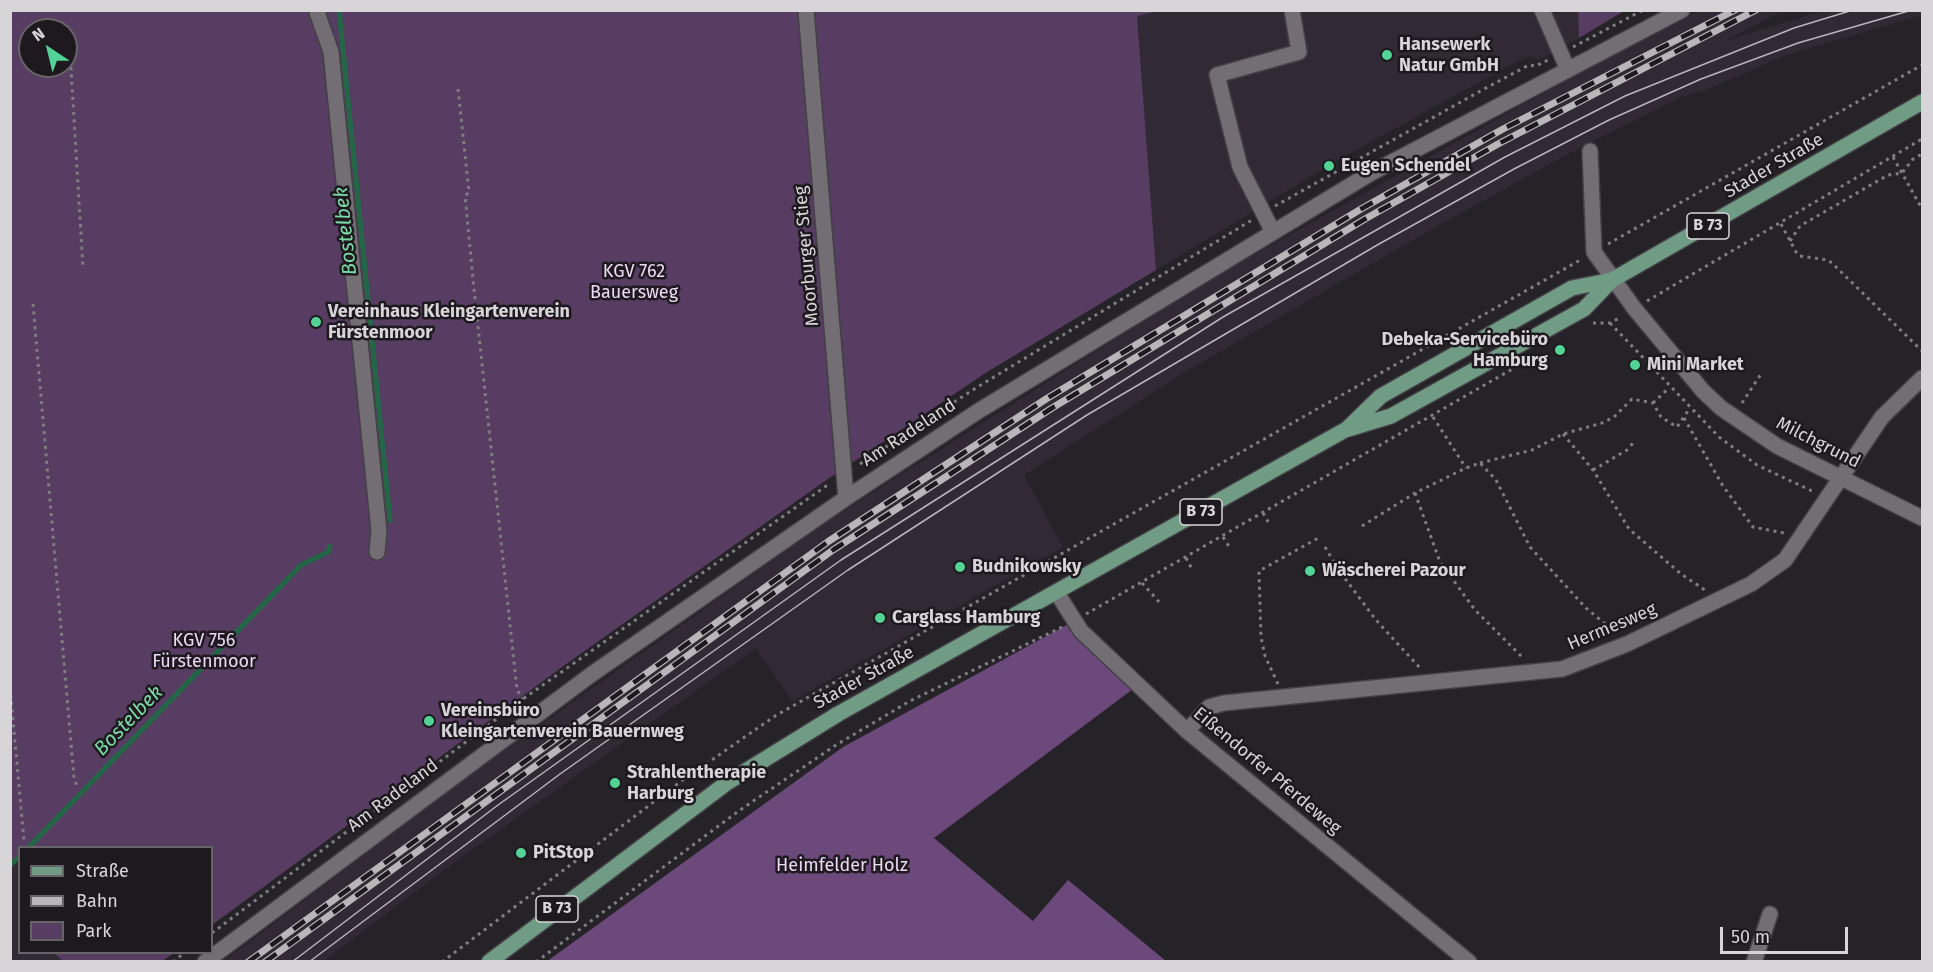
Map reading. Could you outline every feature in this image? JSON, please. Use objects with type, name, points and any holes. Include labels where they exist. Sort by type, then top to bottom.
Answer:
[{"type":"main road","name":"Stader Straße","points":[[489,962],[728,782],[838,714],[1058,593],[1345,430],[1391,416],[1584,309],[1612,280],[1923,102]]},
{"type":"main road","name":"Stader Straße","points":[[1345,430],[1381,396],[1572,288],[1612,280]]},
{"type":"street","name":"Moorburger Stieg","points":[[806,10],[846,498]]},
{"type":"street","points":[[1273,232],[1240,167],[1217,75],[1299,52],[1292,10]]},
{"type":"street","points":[[1542,10],[1568,70]]},
{"type":"street","name":"Am Radeland","points":[[205,962],[583,681],[846,498],[980,410],[1371,173],[1682,10]]},
{"type":"street","points":[[317,12],[331,52],[378,519],[378,552]]},
{"type":"street","points":[[1590,151],[1594,252]]},
{"type":"street","name":"Milchgrund","points":[[1594,252],[1634,308],[1721,408],[1777,446],[1923,518]]},
{"type":"street","name":"Hermesweg","points":[[1187,730],[1209,707],[1285,696],[1532,670],[1562,669],[1627,644],[1720,599],[1769,572],[1785,560],[1882,417],[1923,378]]},
{"type":"street","name":"Eißendorfer Pferdeweg","points":[[1058,593],[1074,621],[1093,644],[1187,730],[1469,962]]},
{"type":"street","points":[[1754,962],[1770,914]]},
{"type":"path","points":[[442,962],[680,782],[775,716],[1923,66]]},
{"type":"path","points":[[72,78],[83,268]]},
{"type":"path","points":[[458,89],[469,192],[465,196],[474,290],[517,690],[523,699]]},
{"type":"path","points":[[1591,323],[1610,323],[1923,139]]},
{"type":"path","points":[[1791,241],[1800,226],[1888,175],[1902,173],[1913,159],[1923,154]]},
{"type":"path","points":[[1893,157],[1923,209]]},
{"type":"path","points":[[1781,224],[1800,256],[1828,260],[1923,351]]},
{"type":"path","points":[[33,304],[72,766],[77,786]]},
{"type":"path","points":[[1610,323],[1669,388],[1719,437],[1757,465],[1828,498]]},
{"type":"path","points":[[536,962],[740,810],[836,745],[910,701],[1074,621],[1433,417],[1532,358]]},
{"type":"path","points":[[1744,400],[1761,374]]},
{"type":"path","points":[[1653,403],[1669,388]]},
{"type":"path","points":[[1362,525],[1415,493],[1466,468],[1532,450],[1563,434],[1602,423],[1614,417],[1632,399],[1653,403],[1661,417],[1677,427],[1703,390]]},
{"type":"path","points":[[1433,417],[1466,468]]},
{"type":"path","points":[[1684,418],[1723,486],[1753,527],[1802,537]]},
{"type":"path","points":[[1563,434],[1593,470],[1629,529],[1681,574],[1720,599]]},
{"type":"path","points":[[1593,470],[1627,450],[1634,442]]},
{"type":"path","points":[[1480,464],[1496,480],[1530,547],[1586,608],[1627,644]]},
{"type":"path","points":[[1415,493],[1440,562],[1475,610],[1532,670]]},
{"type":"path","points":[[1263,513],[1270,525]]},
{"type":"path","points":[[1223,536],[1230,548]]},
{"type":"path","points":[[1285,696],[1265,656],[1261,637],[1259,571],[1320,537]]},
{"type":"path","points":[[1326,547],[1338,569],[1376,620],[1431,681]]},
{"type":"path","points":[[1186,557],[1192,569]]},
{"type":"path","points":[[1142,582],[1161,604]]},
{"type":"path","points":[[10,687],[24,841]]},
{"type":"shaded area","points":[[1159,10],[1578,11],[1579,38],[1539,60],[1530,56],[1505,68],[1340,159],[1156,270],[1137,16]]},
{"type":"shaded area","points":[[1699,11],[1783,11],[1725,41],[1823,11],[1922,11],[1922,15],[1783,56],[1711,88],[1678,98],[1570,153],[1439,225],[1185,372],[1024,475],[1063,547],[792,701],[756,648],[448,867],[324,961],[223,962],[470,775],[834,517],[1209,280],[1632,44]]},
{"type":"shaded area","points":[[18,859],[18,954],[55,954],[63,961],[11,961],[10,868]]},
{"type":"green space","points":[[1578,10],[1624,11],[1579,38]]},
{"type":"green space","points":[[11,11],[1159,11],[1137,16],[1156,270],[987,372],[825,481],[569,662],[213,924],[213,846],[18,846],[18,859],[11,868]]},
{"type":"green space","name":"Heimfelder Holz","points":[[1074,621],[1137,686],[934,838],[1033,921],[1068,880],[1166,961],[546,962],[843,747]]},
{"type":"green space","points":[[55,954],[173,954],[161,962],[63,961]]},
{"type":"waterway","name":"Bostelbek","points":[[339,10],[390,520]]},
{"type":"waterway","name":"Bostelbek","points":[[30,846],[301,565],[328,552],[330,546]]},
{"type":"waterway","name":"Bostelbek","points":[[10,865],[18,858]]},
{"type":"tram line","points":[[292,962],[498,805],[841,560],[1223,317],[1505,157],[1625,96],[1794,28],[1853,10]]},
{"type":"tram line","points":[[309,962],[560,774],[848,570],[1087,415],[1379,244],[1514,169],[1609,120],[1701,79],[1798,43],[1912,10]]},
{"type":"railway","points":[[248,962],[829,541],[1046,399],[1361,209],[1503,129],[1735,10]]},
{"type":"railway","points":[[265,962],[833,550],[1052,408],[1365,219],[1498,144],[1756,10]]},
{"type":"place","name":"Hansewerk Natur GmbH","points":[[1387,55]]},
{"type":"place","name":"Eugen Schendel","points":[[1329,166]]},
{"type":"place","name":"Vereinhaus Kleingartenverein Fürstenmoor","points":[[316,322]]},
{"type":"place","name":"Debeka-Servicebüro Hamburg","points":[[1560,350]]},
{"type":"place","name":"Mini Market","points":[[1635,365]]},
{"type":"place","name":"Budnikowsky","points":[[960,567]]},
{"type":"place","name":"Wäscherei Pazour","points":[[1310,571]]},
{"type":"place","name":"Carglass Hamburg","points":[[880,618]]},
{"type":"place","name":"Vereinsbüro Kleingartenverein Bauernweg","points":[[429,721]]},
{"type":"place","name":"Strahlentherapie Harburg","points":[[615,783]]},
{"type":"place","name":"PitStop","points":[[521,853]]},
{"type":"park label","name":"KGV 762 Bauersweg","points":[[634,282]]},
{"type":"park label","name":"KGV 756 Fürstenmoor","points":[[204,651]]}]
